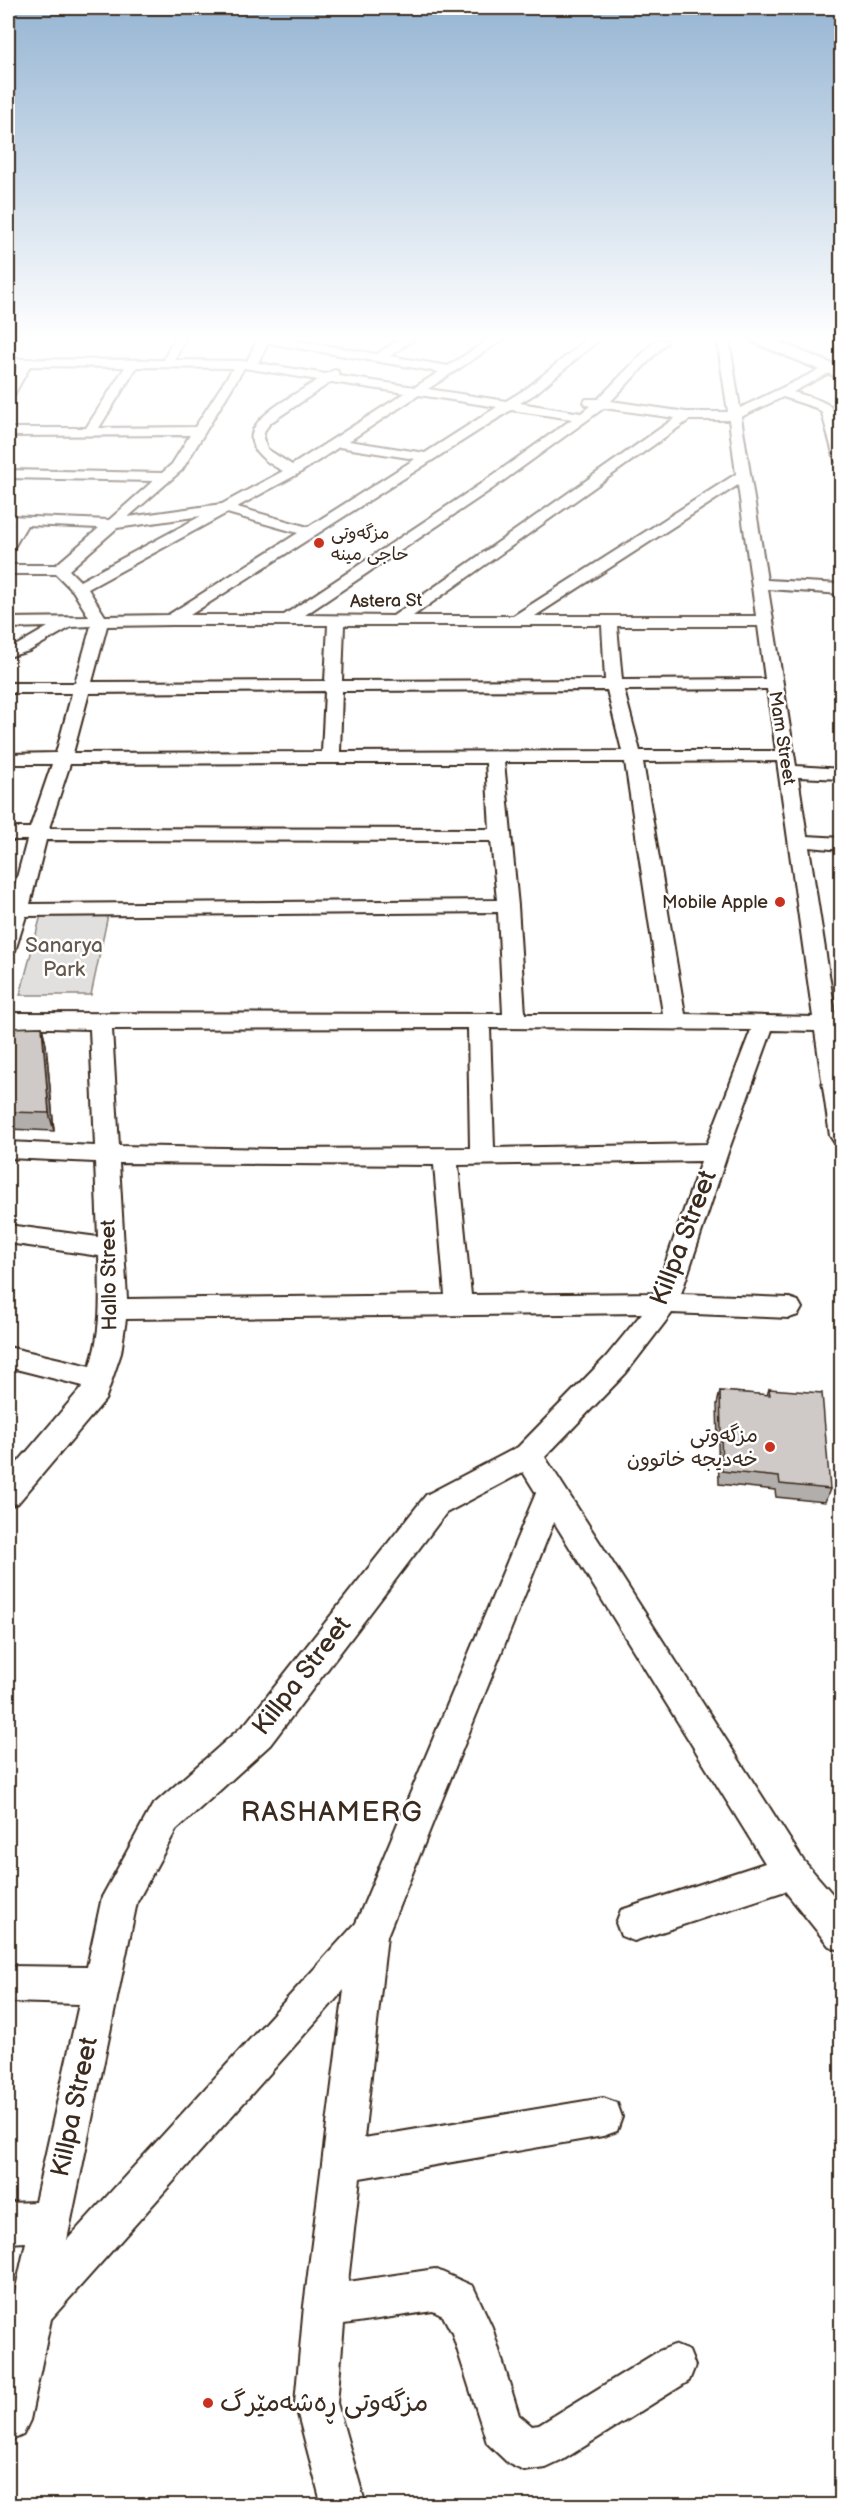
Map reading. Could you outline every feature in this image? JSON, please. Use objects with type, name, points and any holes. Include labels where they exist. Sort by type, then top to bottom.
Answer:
[{"type":"street","points":[[60,570],[177,467],[184,456]]},
{"type":"street","points":[[266,456],[293,471]]},
{"type":"street","points":[[79,588],[293,471],[315,456]]},
{"type":"street","points":[[423,456],[427,457]]},
{"type":"street","points":[[288,620],[528,456]]},
{"type":"street","points":[[398,620],[629,456]]},
{"type":"street","name":"Mam Street","points":[[740,456],[842,1136]]},
{"type":"street","points":[[172,620],[427,457]]},
{"type":"street","points":[[8,474],[163,477]]},
{"type":"street","points":[[519,620],[743,476]]},
{"type":"street","points":[[8,546],[15,520],[112,524],[225,508],[310,532]]},
{"type":"street","points":[[8,569],[60,570],[79,588],[100,621],[63,759],[38,834],[8,946]]},
{"type":"street","points":[[759,584],[842,589]]},
{"type":"street","points":[[609,619],[614,685],[633,758],[675,1021]]},
{"type":"street","name":"Astera St","points":[[8,622],[609,619],[765,621]]},
{"type":"street","points":[[331,759],[336,621]]},
{"type":"street","points":[[8,652],[23,648],[69,622]]},
{"type":"street","points":[[8,688],[774,684]]},
{"type":"street","points":[[8,759],[633,758],[786,764],[842,774]]},
{"type":"street","points":[[495,759],[508,906],[514,1022]]},
{"type":"street","points":[[8,834],[500,835]]},
{"type":"street","points":[[798,842],[842,844]]},
{"type":"street","points":[[18,910],[508,906]]},
{"type":"street","points":[[8,1020],[101,1022],[675,1021],[825,1024]]},
{"type":"street","name":"Hallo Street","points":[[8,1494],[95,1392],[108,1353],[114,1309],[101,1022]]},
{"type":"street","points":[[479,1022],[482,1156]]},
{"type":"street","name":"Killpa Street","points":[[8,2420],[15,2349],[32,2308],[120,1897],[164,1818],[258,1734],[436,1504],[528,1455],[616,1365],[665,1303],[716,1152],[764,1023]]},
{"type":"street","points":[[8,1150],[106,1155],[445,1156],[716,1152]]},
{"type":"street","points":[[445,1156],[459,1305]]},
{"type":"street","points":[[8,1234],[110,1248]]},
{"type":"street","points":[[114,1309],[665,1303],[789,1308]]},
{"type":"street","points":[[8,1357],[100,1379]]},
{"type":"street","points":[[528,1455],[791,1872],[842,1933]]},
{"type":"street","points":[[344,2505],[316,2403],[325,2306],[369,1936],[552,1491]]},
{"type":"street","points":[[634,1923],[791,1872]]},
{"type":"street","points":[[32,2308],[369,1936]]},
{"type":"street","points":[[8,1984],[101,1986]]},
{"type":"street","points":[[344,2161],[603,2117]]},
{"type":"street","points":[[8,2223],[51,2221]]},
{"type":"street","points":[[325,2306],[435,2290],[458,2301],[471,2328],[502,2428],[524,2450],[546,2446],[674,2367]]},
{"type":"green space","name":"Sanarya Park","points":[[41,915],[108,915],[91,995],[20,995]]},
{"type":"building","points":[[42,1027],[49,1113],[8,1112],[8,1028]]},
{"type":"building","name":"مزگەوتی خەدیجە خاتوون","points":[[769,1389],[822,1393],[830,1489],[780,1484],[779,1477],[722,1471],[720,1391],[770,1395]]},
{"type":"place","name":"مزگەوتی حاجی مینە","points":[[319,543]]},
{"type":"place","name":"Mobile Apple","points":[[780,902]]},
{"type":"place","name":"مزگەوتی خەدیجە خاتوون","points":[[770,1447]]},
{"type":"place","name":"مزگەوتی ڕەشەمێرگ","points":[[208,2403]]},
{"type":"district","name":"RASHAMERG","points":[[332,1813]]}]
